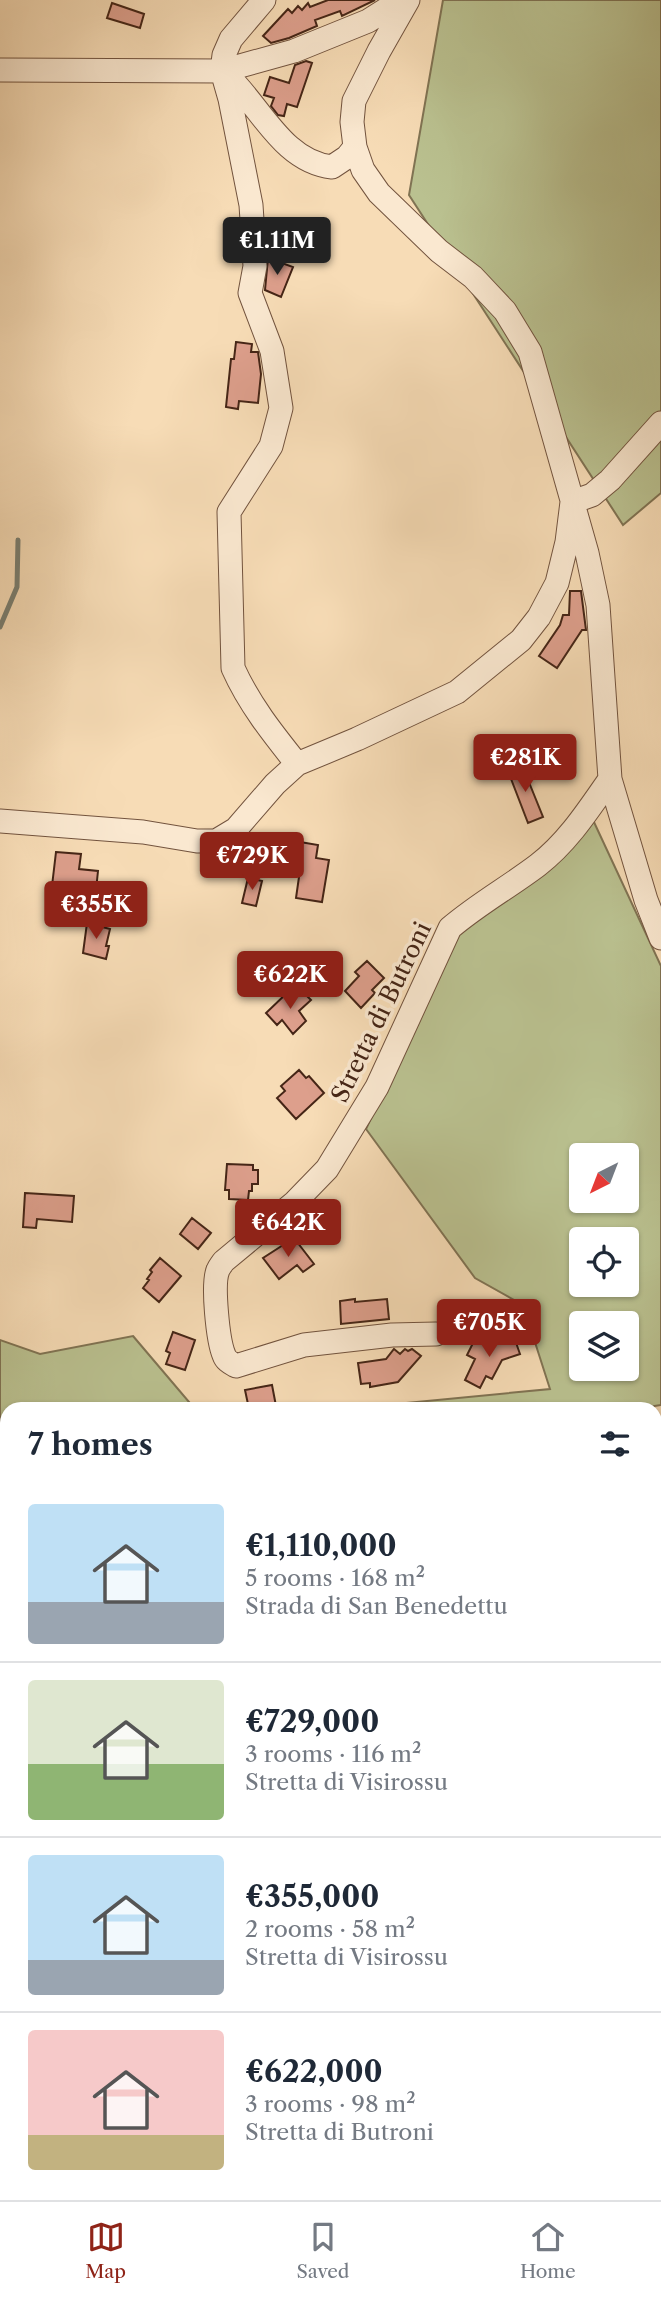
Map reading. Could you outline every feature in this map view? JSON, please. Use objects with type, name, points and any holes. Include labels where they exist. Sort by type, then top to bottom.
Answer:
[{"type":"street","points":[[264,0],[232,39],[222,71],[251,205],[255,266],[250,293],[272,351],[281,408],[271,446],[229,512],[233,668],[244,691],[271,732],[297,764]]},
{"type":"street","points":[[0,70],[222,71],[294,51],[368,21],[401,0]]},
{"type":"street","points":[[408,0],[354,101],[352,122],[355,148],[363,170],[379,193],[439,251],[473,277],[505,311],[530,352],[587,553],[598,605],[610,779],[646,900],[661,937]]},
{"type":"street","points":[[222,71],[237,84],[284,141],[318,165],[332,167],[363,189],[381,210],[398,213]]},
{"type":"street","points":[[332,167],[355,148]]},
{"type":"street","points":[[572,502],[592,495],[610,480],[661,423]]},
{"type":"street","points":[[0,821],[143,832],[197,841],[216,841],[236,829],[275,784],[297,764],[457,692],[521,640],[539,618],[557,583],[567,542],[572,502]]},
{"type":"street","name":"Stretta di Butroni","points":[[436,1334],[392,1335],[304,1345],[236,1366],[224,1356],[217,1319],[218,1270],[224,1261],[295,1202],[327,1169],[377,1087],[450,928],[540,864],[573,831],[610,779]]},
{"type":"green space","points":[[443,0],[661,0],[661,493],[623,525],[409,195]]},
{"type":"green space","points":[[593,820],[661,966],[661,1402],[416,1402],[550,1389],[523,1305],[475,1278],[366,1129],[459,930]]},
{"type":"green space","points":[[133,1336],[189,1402],[0,1402],[0,1340],[40,1354]]},
{"type":"building","points":[[328,0],[375,0],[342,16],[340,11],[315,20],[317,26],[289,38],[271,43],[263,36],[288,9],[292,13],[298,6],[302,10],[308,3],[310,7]]},
{"type":"building","points":[[112,3],[144,14],[140,28],[107,18]]},
{"type":"building","points":[[306,61],[312,63],[297,107],[287,104],[284,116],[278,115],[271,106],[274,98],[264,95],[270,77],[289,83],[295,65]]},
{"type":"building","points":[[268,258],[293,267],[281,297],[265,290]]},
{"type":"building","points":[[236,342],[252,344],[251,352],[258,352],[261,374],[258,403],[239,401],[238,409],[226,407],[231,359],[234,359]]},
{"type":"building","points":[[570,591],[581,591],[586,630],[582,630],[557,668],[539,656],[560,625],[563,615],[569,615]]},
{"type":"building","points":[[522,765],[543,817],[528,823],[508,771]]},
{"type":"building","points":[[300,842],[318,845],[316,858],[329,860],[322,902],[296,898],[302,856],[297,855]]},
{"type":"building","points":[[56,852],[81,854],[79,869],[98,871],[96,890],[52,886]]},
{"type":"building","points":[[248,878],[262,881],[256,906],[242,903]]},
{"type":"building","points":[[87,923],[110,929],[106,959],[83,953]]},
{"type":"building","points":[[367,961],[384,978],[372,990],[375,993],[361,1008],[345,991],[359,976],[355,972]]},
{"type":"building","points":[[302,991],[311,1000],[299,1011],[306,1021],[293,1034],[282,1020],[277,1025],[266,1013],[288,992],[294,998]]},
{"type":"building","points":[[299,1070],[306,1078],[309,1076],[324,1093],[296,1119],[277,1098],[285,1091],[281,1086]]},
{"type":"building","points":[[227,1164],[253,1165],[253,1170],[258,1170],[258,1184],[252,1184],[248,1200],[229,1199],[229,1190],[225,1190]]},
{"type":"building","points":[[25,1193],[74,1196],[72,1222],[37,1219],[36,1228],[23,1227]]},
{"type":"building","points":[[192,1218],[211,1233],[198,1249],[180,1234]]},
{"type":"building","points":[[294,1238],[314,1264],[303,1272],[297,1265],[279,1279],[263,1258]]},
{"type":"building","points":[[160,1258],[181,1276],[159,1302],[143,1288],[149,1280],[147,1279],[152,1272],[150,1270]]},
{"type":"building","points":[[355,1299],[355,1302],[387,1299],[389,1319],[341,1324],[340,1301]]},
{"type":"building","points":[[173,1332],[195,1340],[185,1370],[166,1364],[170,1353],[166,1351]]},
{"type":"building","points":[[514,1337],[520,1354],[502,1360],[492,1379],[486,1376],[480,1388],[465,1380],[475,1359],[467,1355],[475,1339],[489,1346]]},
{"type":"building","points":[[394,1349],[400,1354],[405,1349],[412,1349],[421,1356],[398,1382],[370,1387],[370,1383],[361,1384],[358,1363],[386,1359]]},
{"type":"building","points":[[272,1385],[275,1402],[248,1402],[245,1390]]},
{"type":"waterway","points":[[0,627],[17,587],[18,540]]}]
